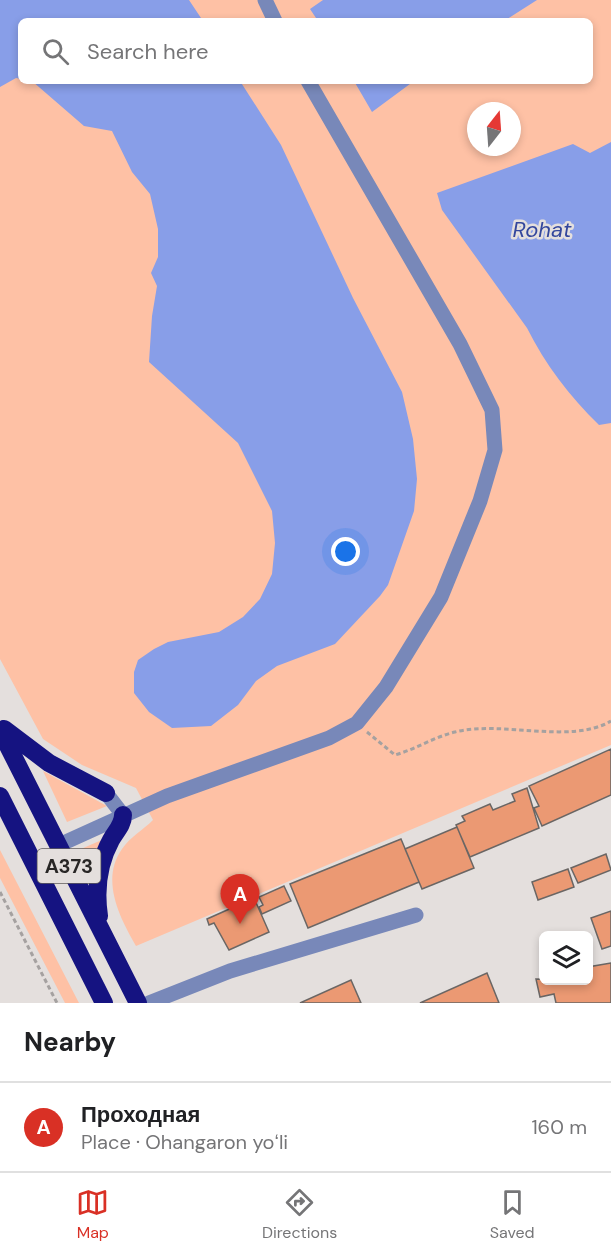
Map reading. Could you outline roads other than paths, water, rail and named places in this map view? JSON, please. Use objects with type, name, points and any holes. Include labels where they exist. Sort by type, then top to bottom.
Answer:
[{"type":"highway","points":[[0,728],[50,763],[106,793]]},
{"type":"highway","name":"A373","points":[[0,728],[138,1003]]},
{"type":"highway","name":"A373","points":[[0,796],[104,1003]]},
{"type":"highway","points":[[101,929],[96,889],[98,877],[105,851],[123,822],[123,815]]},
{"type":"street","points":[[265,0],[273,18]]},
{"type":"street","points":[[59,845],[167,796],[329,738],[357,723],[399,668],[441,597],[480,501],[495,450],[492,410],[460,345],[310,84]]},
{"type":"street","points":[[106,793],[123,815]]},
{"type":"street","points":[[149,1003],[230,971],[416,915]]},
{"type":"water","points":[[0,0],[189,0],[201,18],[18,18],[18,78],[0,87]]},
{"type":"water","points":[[323,0],[537,0],[509,18],[316,18],[310,9]]},
{"type":"water","points":[[35,84],[242,84],[281,145],[353,298],[402,392],[413,439],[417,479],[414,511],[388,585],[335,644],[277,666],[256,681],[238,705],[211,726],[172,728],[149,712],[134,693],[134,672],[138,660],[154,649],[168,642],[219,632],[243,617],[260,599],[272,574],[275,543],[272,511],[238,443],[149,362],[152,316],[157,286],[151,273],[158,257],[158,229],[150,194],[132,172],[112,131],[84,126]]},
{"type":"water","points":[[356,84],[410,84],[372,112]]},
{"type":"water","name":"Rohat","points":[[611,142],[611,423],[599,425],[578,403],[550,367],[527,328],[442,210],[437,193],[573,144],[590,153]]},
{"type":"place","name":"Проходная","points":[[240,924]]}]
